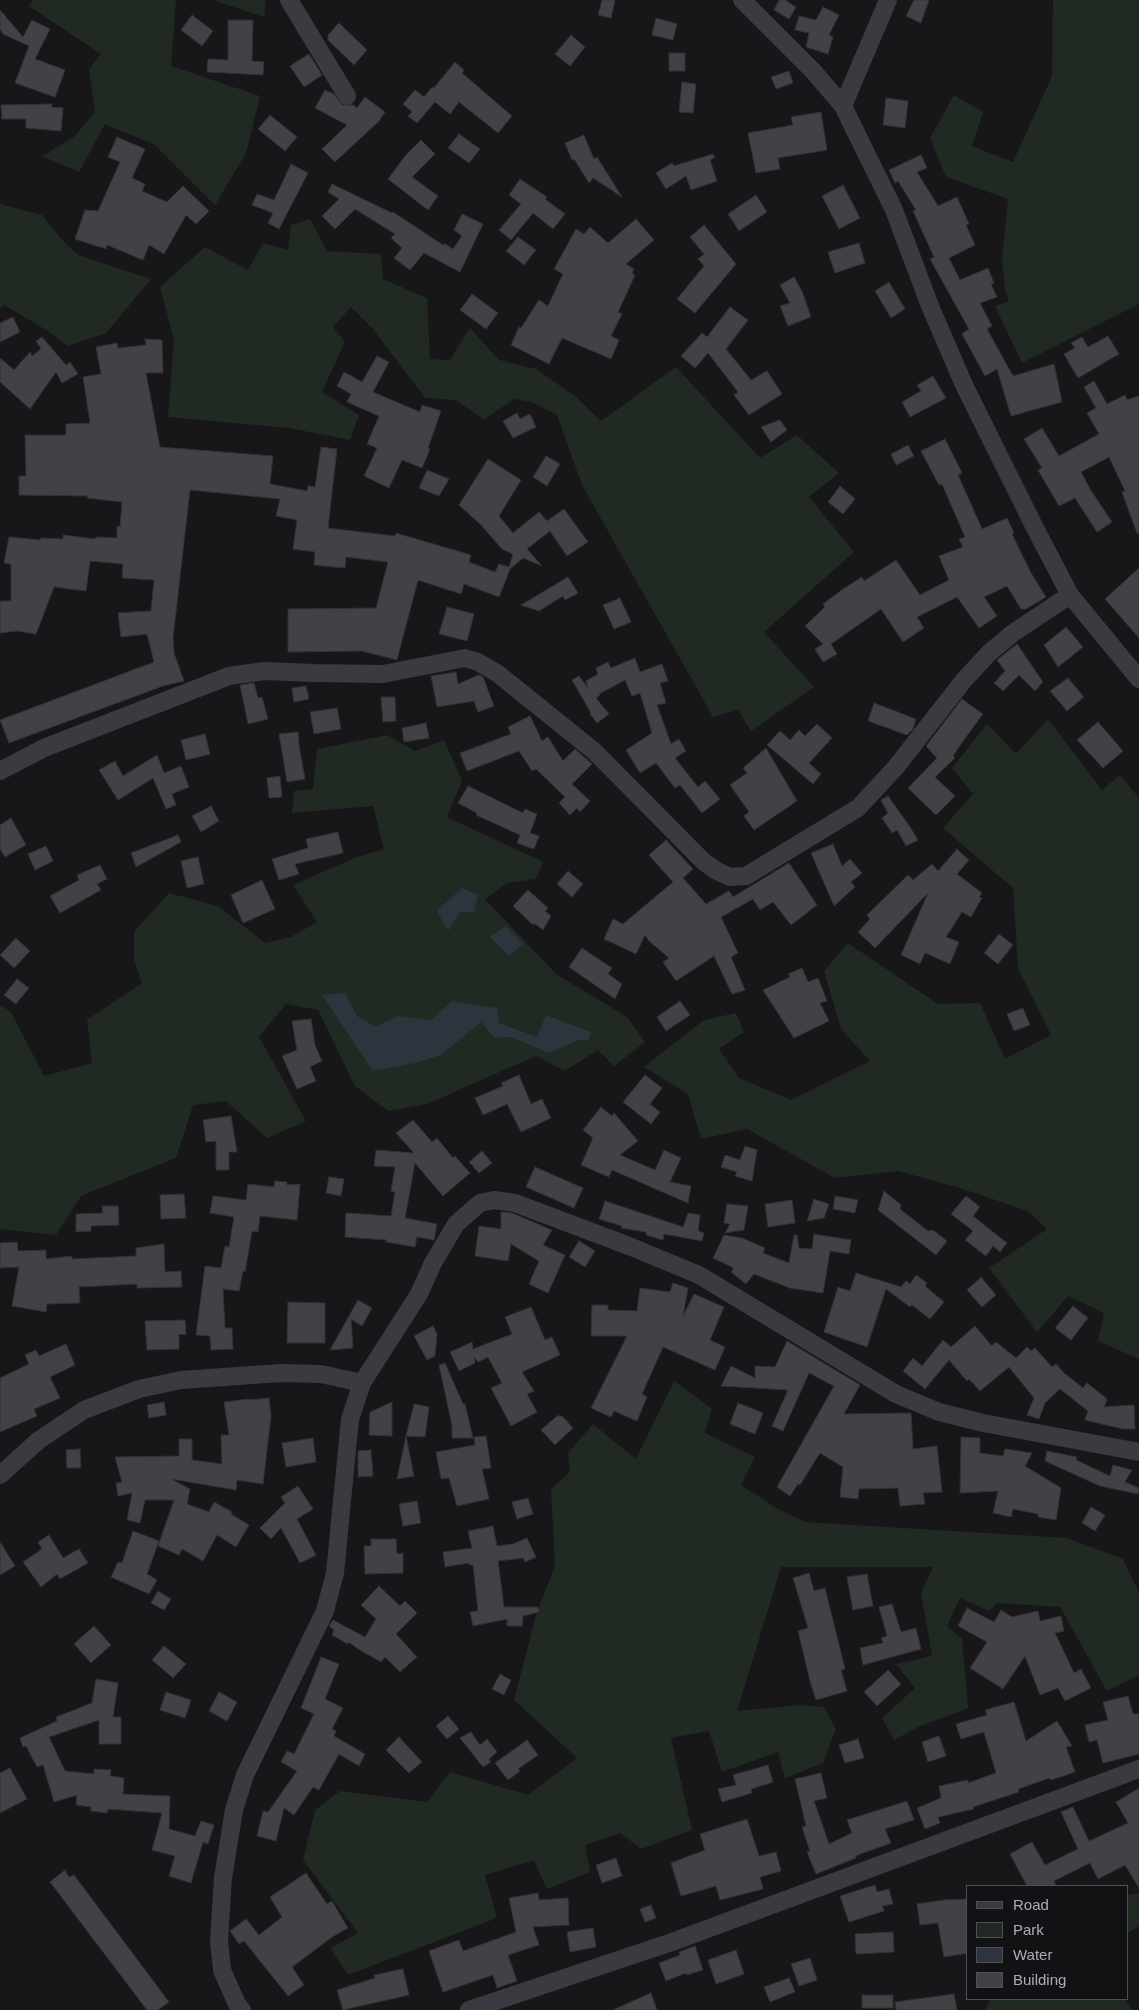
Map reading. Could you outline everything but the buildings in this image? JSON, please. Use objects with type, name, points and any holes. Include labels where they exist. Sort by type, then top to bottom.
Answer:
[{"type":"street","points":[[289,0],[347,96]]},
{"type":"street","points":[[742,0],[814,72],[843,106],[894,210],[930,306],[964,386],[1034,526],[1070,595],[1139,679]]},
{"type":"street","points":[[843,106],[888,0]]},
{"type":"street","points":[[0,771],[44,748],[229,676],[264,670],[314,674],[383,674],[466,658],[478,662],[497,674],[594,751],[704,862],[730,877],[746,876],[858,808],[896,767],[964,680],[989,653],[1013,633],[1070,595]]},
{"type":"street","points":[[242,2010],[237,2004],[222,1970],[219,1940],[223,1878],[234,1810],[244,1775],[325,1611],[335,1573],[350,1419],[362,1383],[419,1294],[433,1264],[456,1224],[480,1203],[494,1200],[515,1203],[699,1275],[896,1394],[939,1412],[983,1424],[1139,1452]]},
{"type":"street","points":[[0,1475],[39,1440],[84,1410],[139,1389],[181,1380],[281,1373],[321,1374],[362,1383]]},
{"type":"street","points":[[469,2010],[682,1939],[1139,1769]]},
{"type":"green space","points":[[33,0],[176,0],[171,66],[260,96],[246,153],[215,205],[155,145],[105,124],[79,172],[42,156],[74,137],[95,112],[89,69],[101,54],[29,6]]},
{"type":"green space","points":[[213,0],[266,0],[264,17]]},
{"type":"green space","points":[[1053,0],[1139,0],[1139,304],[1022,363],[995,306],[1009,301],[1005,289],[1002,259],[1008,199],[946,177],[930,138],[954,95],[983,112],[972,146],[1013,162],[1052,76]]},
{"type":"green space","points":[[0,204],[42,215],[62,240],[78,255],[151,279],[106,333],[68,346],[48,331],[4,305],[0,309]]},
{"type":"green space","points":[[310,219],[327,251],[381,254],[383,279],[427,298],[430,359],[450,360],[470,328],[499,360],[536,369],[576,397],[601,421],[676,367],[760,458],[797,435],[839,473],[809,497],[854,552],[764,632],[814,687],[751,731],[738,710],[713,717],[582,485],[557,415],[532,402],[514,399],[484,420],[456,400],[425,398],[373,329],[351,307],[333,327],[345,342],[322,392],[359,415],[350,440],[289,428],[168,417],[174,340],[160,287],[205,247],[248,270],[263,243],[288,250],[291,225]]},
{"type":"green space","points":[[1048,719],[1102,790],[1120,775],[1139,798],[1139,1359],[1098,1341],[1104,1313],[1068,1296],[1037,1332],[989,1268],[1047,1229],[1028,1211],[957,1187],[898,1171],[835,1178],[747,1129],[701,1139],[688,1094],[644,1067],[704,1020],[736,1013],[744,1032],[719,1049],[739,1078],[791,1100],[870,1061],[841,1029],[824,971],[848,943],[938,1004],[980,1003],[1005,1059],[1051,1035],[1018,968],[1013,888],[943,828],[973,794],[952,768],[987,724],[1016,754]]},
{"type":"green space","points":[[387,735],[415,751],[444,740],[462,781],[447,817],[543,862],[536,879],[507,883],[485,899],[556,974],[627,1017],[645,1042],[614,1066],[598,1050],[565,1071],[536,1056],[427,1104],[388,1111],[355,1086],[318,1010],[286,1004],[259,1037],[306,1121],[267,1138],[226,1101],[193,1105],[176,1158],[81,1196],[56,1235],[0,1229],[0,1005],[11,1012],[44,1076],[92,1063],[87,1020],[142,983],[134,959],[134,932],[169,893],[218,906],[265,943],[291,937],[317,922],[293,885],[357,857],[384,849],[373,806],[292,813],[294,791],[313,789],[317,749]]},
{"type":"green space","points":[[674,1381],[712,1409],[705,1433],[755,1457],[741,1485],[778,1509],[805,1522],[1067,1538],[1123,1559],[1139,1593],[1139,1675],[1107,1691],[1060,1607],[997,1603],[989,1611],[960,1598],[947,1626],[962,1639],[968,1708],[918,1727],[894,1740],[882,1718],[915,1688],[896,1664],[932,1656],[921,1593],[933,1567],[781,1567],[737,1711],[800,1705],[824,1707],[836,1729],[823,1763],[785,1778],[778,1752],[722,1772],[709,1731],[671,1738],[692,1830],[641,1849],[620,1833],[585,1845],[590,1872],[547,1889],[534,1860],[485,1875],[497,1918],[348,1975],[330,1948],[358,1933],[303,1860],[315,1810],[340,1791],[427,1802],[450,1772],[528,1795],[577,1758],[514,1700],[537,1612],[555,1566],[551,1489],[570,1472],[568,1453],[593,1424],[636,1459]]},
{"type":"green space","points":[[1139,1893],[1139,1926],[1129,1932],[1129,1895]]},
{"type":"green space","points":[[990,2000],[1125,2000],[1132,2010],[985,2010]]},
{"type":"water","points":[[462,888],[478,895],[474,912],[460,912],[448,931],[437,911]]},
{"type":"water","points":[[505,926],[523,944],[509,956],[490,937]]},
{"type":"water","points":[[345,993],[357,1016],[376,1027],[397,1016],[431,1020],[452,1001],[497,1008],[499,1023],[537,1037],[546,1015],[591,1032],[589,1040],[579,1040],[549,1053],[511,1037],[495,1038],[481,1022],[441,1055],[415,1063],[373,1071],[322,995]]}]
